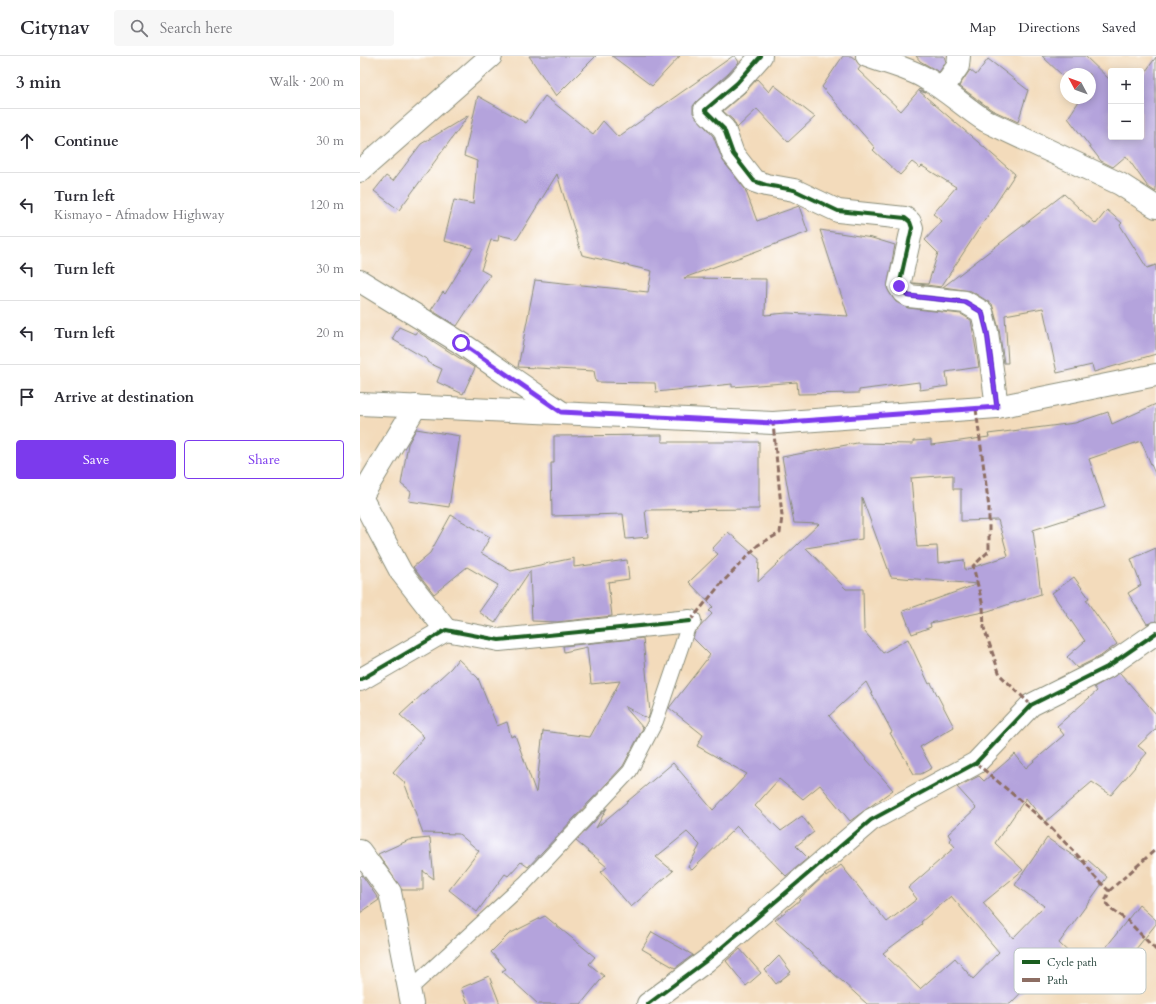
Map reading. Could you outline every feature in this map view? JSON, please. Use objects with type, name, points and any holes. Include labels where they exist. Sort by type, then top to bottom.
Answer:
[{"type":"street","points":[[360,171],[490,56]]},
{"type":"street","points":[[761,56],[737,83],[705,110],[724,129],[733,154],[754,181],[766,185],[794,190],[838,211],[904,218],[910,222],[912,228],[899,286],[903,292],[909,296],[965,302],[982,312],[987,332],[997,407]]},
{"type":"street","points":[[867,56],[924,77],[942,88],[972,112],[986,121],[1120,184],[1156,207]]},
{"type":"street","points":[[942,88],[958,66],[958,56]]},
{"type":"street","points":[[360,280],[461,343],[561,412]]},
{"type":"street","points":[[360,404],[561,412],[773,423],[997,407],[1156,375]]},
{"type":"street","points":[[416,406],[361,500],[401,572],[446,630]]},
{"type":"street","points":[[360,680],[446,630],[499,640],[690,621]]},
{"type":"street","points":[[648,1004],[706,961],[871,820],[976,763],[1031,705],[1107,667],[1156,633]]},
{"type":"street","points":[[360,851],[390,892],[411,996]]},
{"type":"lane","points":[[411,996],[525,883],[630,771],[656,720],[690,621]]},
{"type":"building","points":[[529,56],[596,56],[556,96]]},
{"type":"building","points":[[612,56],[680,56],[652,86]]},
{"type":"building","points":[[735,56],[739,62],[728,74],[697,101],[693,106],[693,113],[713,136],[723,161],[745,189],[757,221],[799,206],[808,232],[684,278],[766,279],[765,315],[787,313],[848,316],[820,230],[872,238],[895,245],[887,288],[896,302],[908,308],[961,314],[971,320],[979,367],[946,372],[948,386],[920,390],[919,382],[859,390],[859,393],[798,394],[797,382],[732,387],[732,384],[656,392],[655,383],[596,382],[594,371],[518,367],[535,280],[648,292],[652,271],[582,255],[557,174],[517,239],[499,235],[498,241],[491,240],[481,270],[490,275],[457,326],[431,310],[443,292],[445,294],[473,248],[444,241],[454,200],[473,204],[477,161],[464,156],[478,96],[526,123],[545,96],[593,134],[603,121],[618,137]]},
{"type":"building","points":[[843,56],[851,56],[855,59],[861,66],[858,70],[901,111],[920,89],[926,93],[919,91],[1015,174],[941,287],[912,283],[928,284],[938,253],[925,240],[942,221],[933,214],[956,187],[922,166],[920,168],[912,162],[900,175],[873,150],[875,148],[822,87]]},
{"type":"building","points":[[916,56],[944,56],[946,62],[939,72],[920,61]]},
{"type":"building","points":[[1042,56],[1085,56],[1108,78],[1108,140],[1144,140],[1144,74],[1156,57],[1156,192],[1148,187],[1126,156],[1113,167],[1101,161],[1068,118],[1077,104],[1096,104],[1096,68],[1060,68],[1060,73]]},
{"type":"building","points":[[988,59],[1028,90],[1018,122],[992,110],[959,86],[970,70],[976,75]]},
{"type":"building","points":[[757,79],[769,92],[774,85],[815,117],[788,142],[757,109],[737,128],[733,120],[723,111],[745,92]]},
{"type":"building","points":[[469,115],[399,210],[374,191],[386,176],[393,181],[421,144]]},
{"type":"building","points":[[1064,194],[1096,224],[1107,210],[1122,223],[1120,225],[1147,268],[1156,265],[1156,354],[1094,372],[1092,365],[1057,373],[1043,308],[1005,315],[1008,363],[1004,363],[999,329],[992,304],[971,291],[943,287]]},
{"type":"building","points":[[399,327],[415,334],[417,331],[475,368],[463,394],[437,382],[442,369],[427,362],[428,360],[392,339]]},
{"type":"building","points":[[1156,404],[1156,476],[1141,441],[1089,459],[1105,507],[1033,530],[1041,594],[988,611],[930,623],[931,627],[912,634],[903,611],[978,584],[891,577],[862,498],[862,539],[806,548],[846,589],[863,589],[864,631],[883,653],[908,639],[929,684],[931,683],[954,727],[920,747],[932,768],[921,774],[914,774],[890,733],[892,732],[866,682],[829,716],[893,790],[850,821],[820,785],[803,799],[779,779],[755,806],[781,831],[802,816],[814,832],[796,846],[808,858],[786,876],[737,826],[692,870],[688,867],[700,845],[687,832],[656,857],[673,871],[631,907],[601,872],[607,867],[576,841],[607,808],[596,828],[673,763],[713,810],[747,774],[697,746],[703,735],[669,708],[710,655],[693,638],[695,632],[712,614],[709,611],[713,607],[689,582],[718,554],[712,549],[728,532],[759,559],[758,582],[819,524],[794,523],[782,457],[857,443],[913,444],[913,441],[931,440],[931,445],[989,437],[988,434],[1075,423],[1108,412],[1112,424]],"holes":[[[953,475],[953,489],[961,489],[961,521],[998,520],[1008,556],[965,570],[964,560],[938,563],[937,546],[917,547],[911,478]]]},
{"type":"building","points":[[416,429],[460,436],[449,507],[409,501],[411,492],[401,484],[408,444]]},
{"type":"building","points":[[662,435],[662,442],[759,442],[759,509],[645,510],[648,537],[626,539],[623,514],[552,516],[551,463],[554,463],[554,436]]},
{"type":"building","points":[[451,515],[490,537],[481,553],[511,571],[574,558],[574,567],[627,560],[629,579],[608,582],[612,616],[557,622],[532,621],[530,571],[495,623],[479,612],[498,585],[467,567],[434,594],[413,567],[430,553]]},
{"type":"building","points":[[1156,548],[1156,621],[1147,624],[1128,593],[1141,585],[1131,559]]},
{"type":"building","points":[[1074,577],[1089,598],[1086,600],[1117,644],[1101,656],[1077,668],[1067,657],[1085,641],[1052,593]]},
{"type":"building","points":[[643,638],[650,713],[648,719],[624,706],[643,728],[623,766],[528,867],[521,862],[508,876],[505,874],[477,912],[449,890],[479,851],[459,834],[423,833],[404,782],[393,772],[424,737],[400,715],[451,668],[458,659],[478,678],[497,726],[507,722],[511,737],[515,735],[536,793],[543,731],[590,737],[620,681],[591,684],[587,647],[564,652],[563,646]]},
{"type":"building","points":[[1120,673],[1156,714],[1156,729],[1138,746],[1147,753],[1111,795],[1092,782],[1045,822],[1026,798],[995,843],[1023,870],[983,903],[1013,938],[1044,906],[1015,885],[1047,838],[1084,863],[1088,860],[1107,877],[1059,943],[1064,948],[1014,948],[1014,994],[1020,994],[1010,1004],[867,1004],[775,920],[800,900],[799,899],[825,875],[826,877],[841,865],[887,922],[917,899],[908,888],[955,847],[949,840],[951,839],[948,834],[976,808],[957,787],[979,776],[984,781],[1015,754],[1026,768],[1064,735],[1057,726],[1097,691],[1094,687]],"holes":[[[951,896],[999,952],[973,979],[955,958],[920,989],[883,953],[922,924],[921,922]]]},
{"type":"building","points":[[430,838],[434,879],[423,871],[423,890],[402,890],[378,854],[409,840]]},
{"type":"building","points":[[362,875],[379,900],[360,913],[360,877]]},
{"type":"building","points":[[1139,905],[1156,920],[1156,924],[1137,948],[1105,948]]},
{"type":"building","points":[[545,916],[595,957],[589,964],[604,976],[581,1004],[538,1004],[502,971],[506,969],[491,952],[509,934]]},
{"type":"building","points":[[652,932],[693,955],[675,968],[642,949]]},
{"type":"building","points":[[740,949],[761,973],[746,986],[726,961]]},
{"type":"building","points":[[779,956],[791,972],[776,984],[765,970]]},
{"type":"building","points":[[489,976],[500,1004],[468,1004],[461,988]]},
{"type":"marked path","points":[[976,409],[989,508],[989,551],[973,566],[983,606],[984,628],[1000,675],[1031,705]]},
{"type":"marked path","points":[[690,621],[720,585],[758,545],[780,533],[782,516],[773,423]]},
{"type":"marked path","points":[[976,763],[1042,819],[1084,862],[1094,876],[1109,891],[1105,902],[1112,910],[1128,921],[1156,950]]},
{"type":"marked path","points":[[1109,891],[1156,849]]},
{"type":"cycle path","points":[[761,56],[737,83],[705,110],[724,129],[733,154],[754,181],[766,185],[794,190],[838,211],[905,218],[910,222],[912,228],[899,286],[903,292],[909,296],[965,302],[982,312],[987,332],[997,407]]},
{"type":"cycle path","points":[[360,680],[446,630],[499,640],[690,621]]},
{"type":"cycle path","points":[[648,1004],[706,961],[871,820],[976,763],[1031,705],[1107,667],[1156,633]]},
{"type":"route","points":[[461,343],[561,412],[773,423],[997,407],[987,332],[982,312],[965,302],[909,296],[903,292],[899,286]]}]
